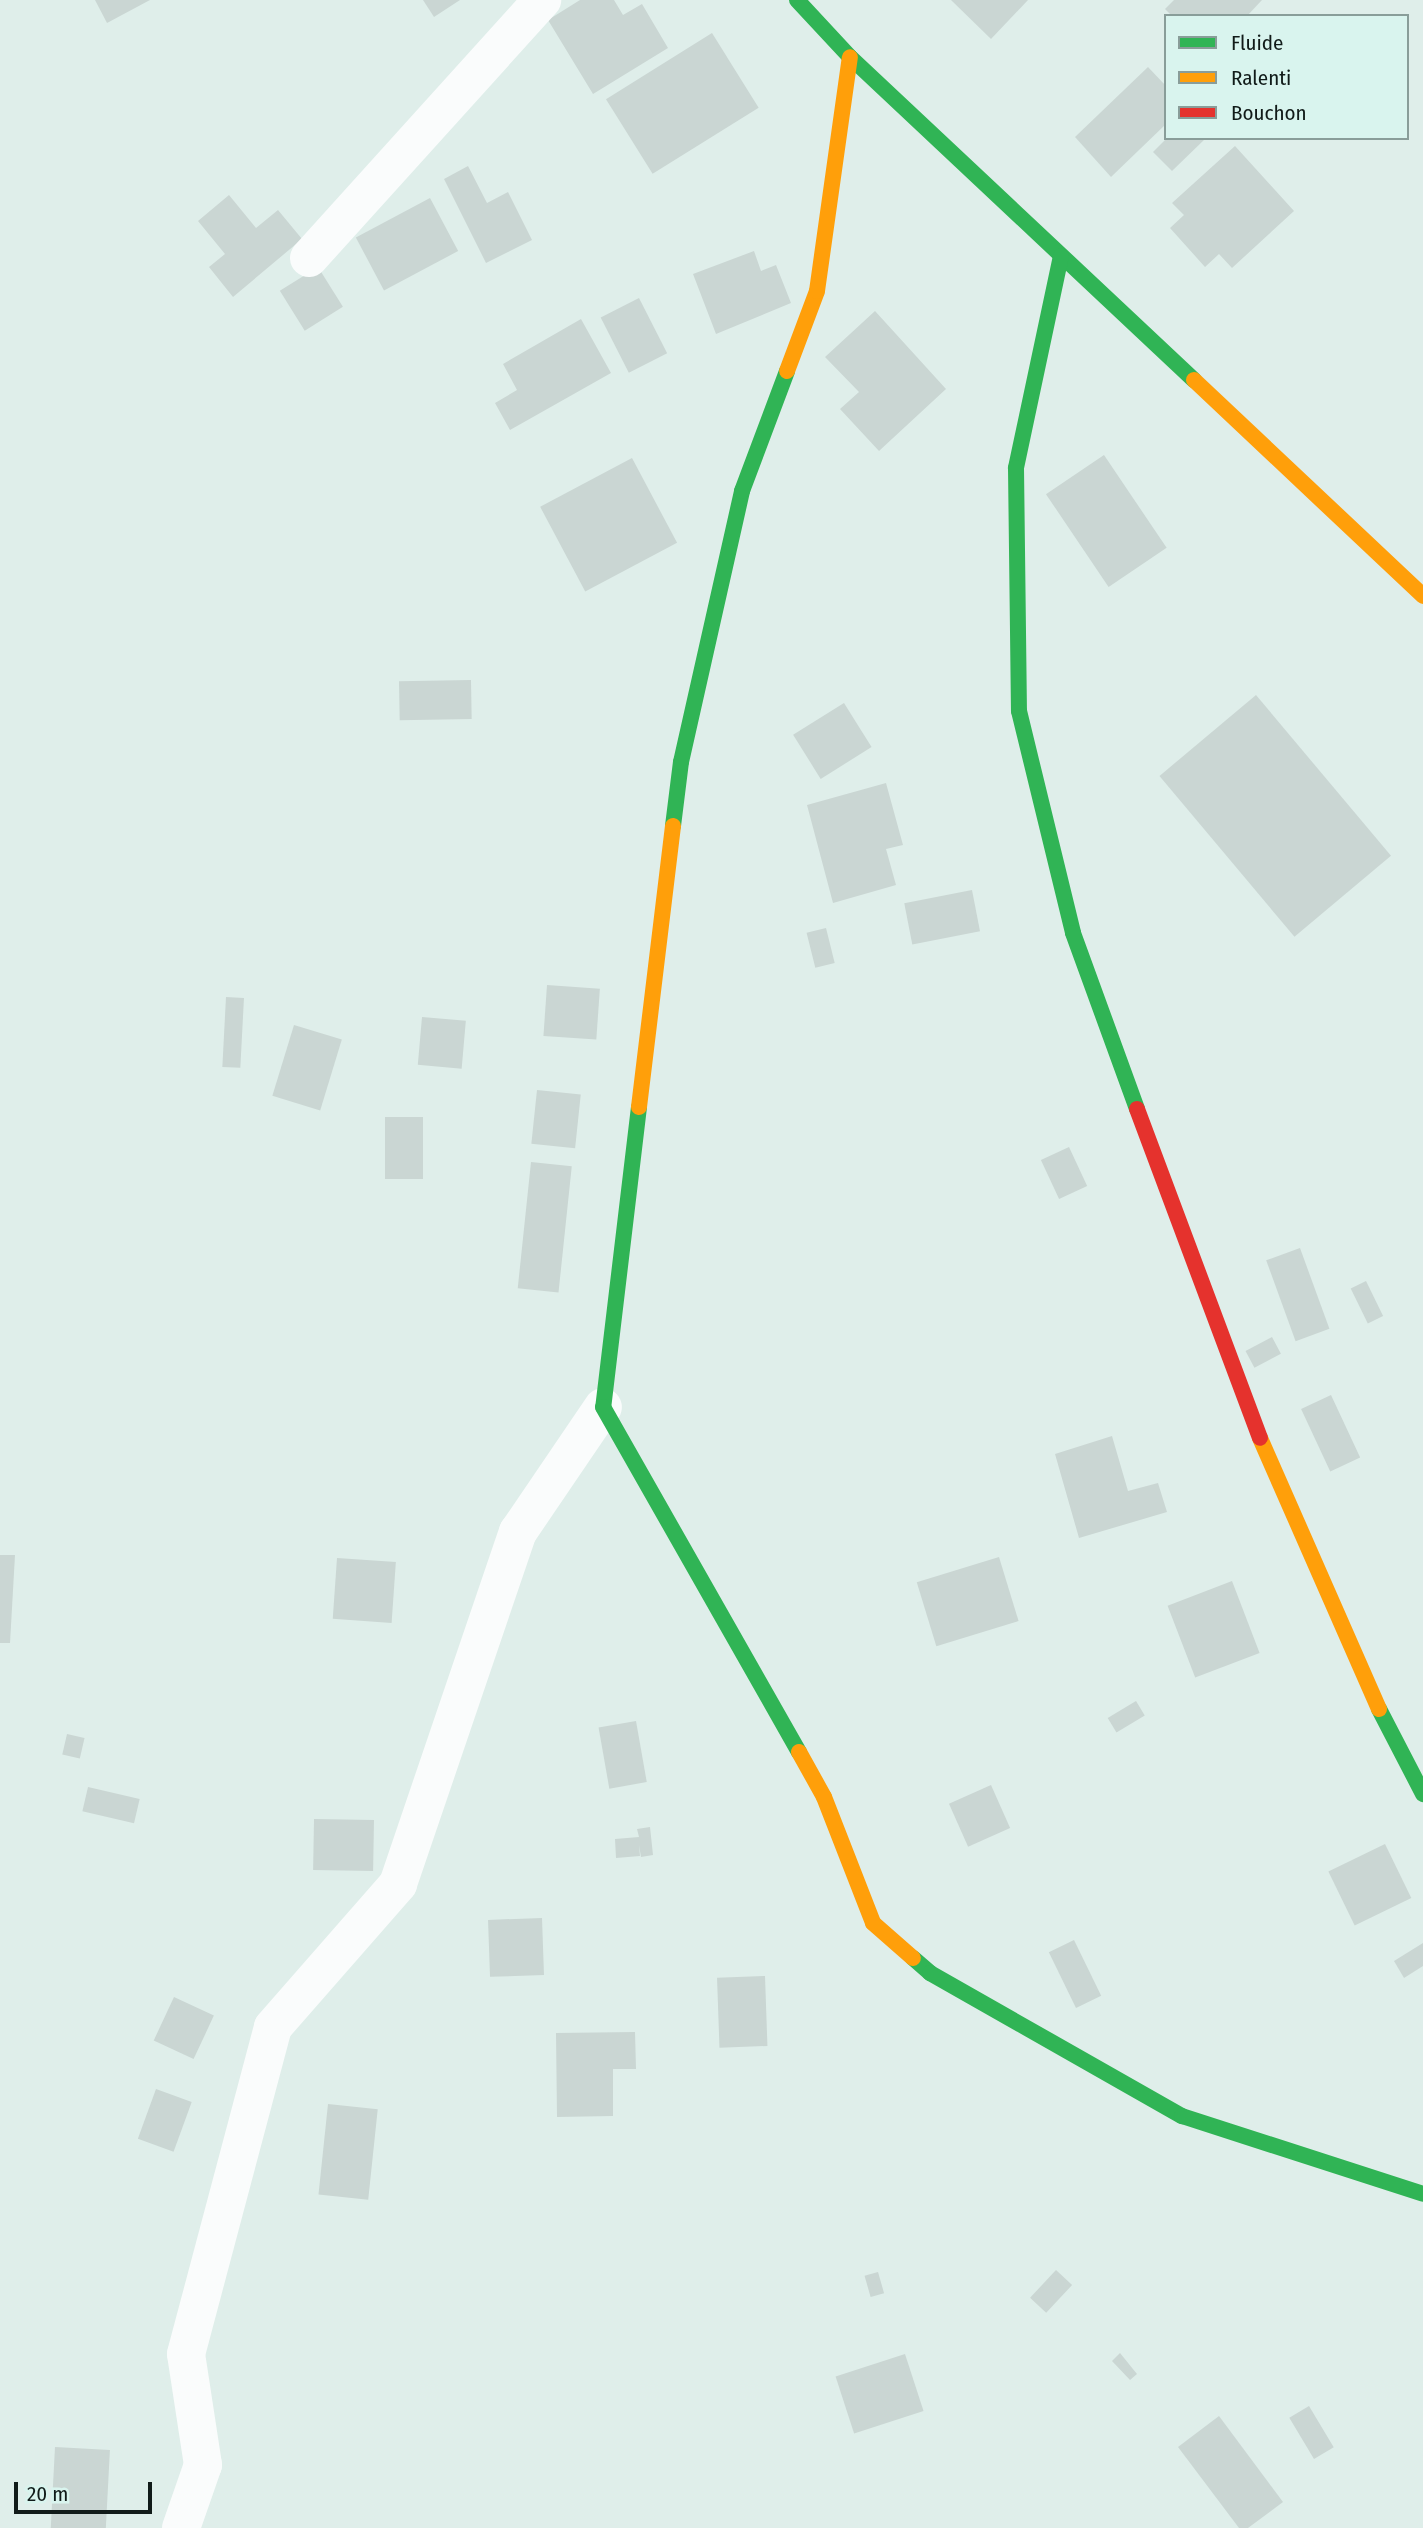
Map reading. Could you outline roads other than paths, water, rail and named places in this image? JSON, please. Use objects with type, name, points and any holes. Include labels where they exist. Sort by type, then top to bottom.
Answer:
[{"type":"street","points":[[310,257],[542,0]]},
{"type":"street","points":[[797,0],[850,57],[1423,596]]},
{"type":"street","points":[[181,2528],[203,2465],[186,2354],[273,2027],[398,1884],[518,1532],[603,1407],[681,762],[742,491],[817,291],[850,57]]},
{"type":"street","points":[[1061,256],[1016,468],[1019,711],[1073,933],[1235,1378],[1360,1671],[1423,1794]]},
{"type":"street","points":[[603,1407],[824,1797],[873,1923],[930,1973],[1182,2116],[1423,2194]]}]
